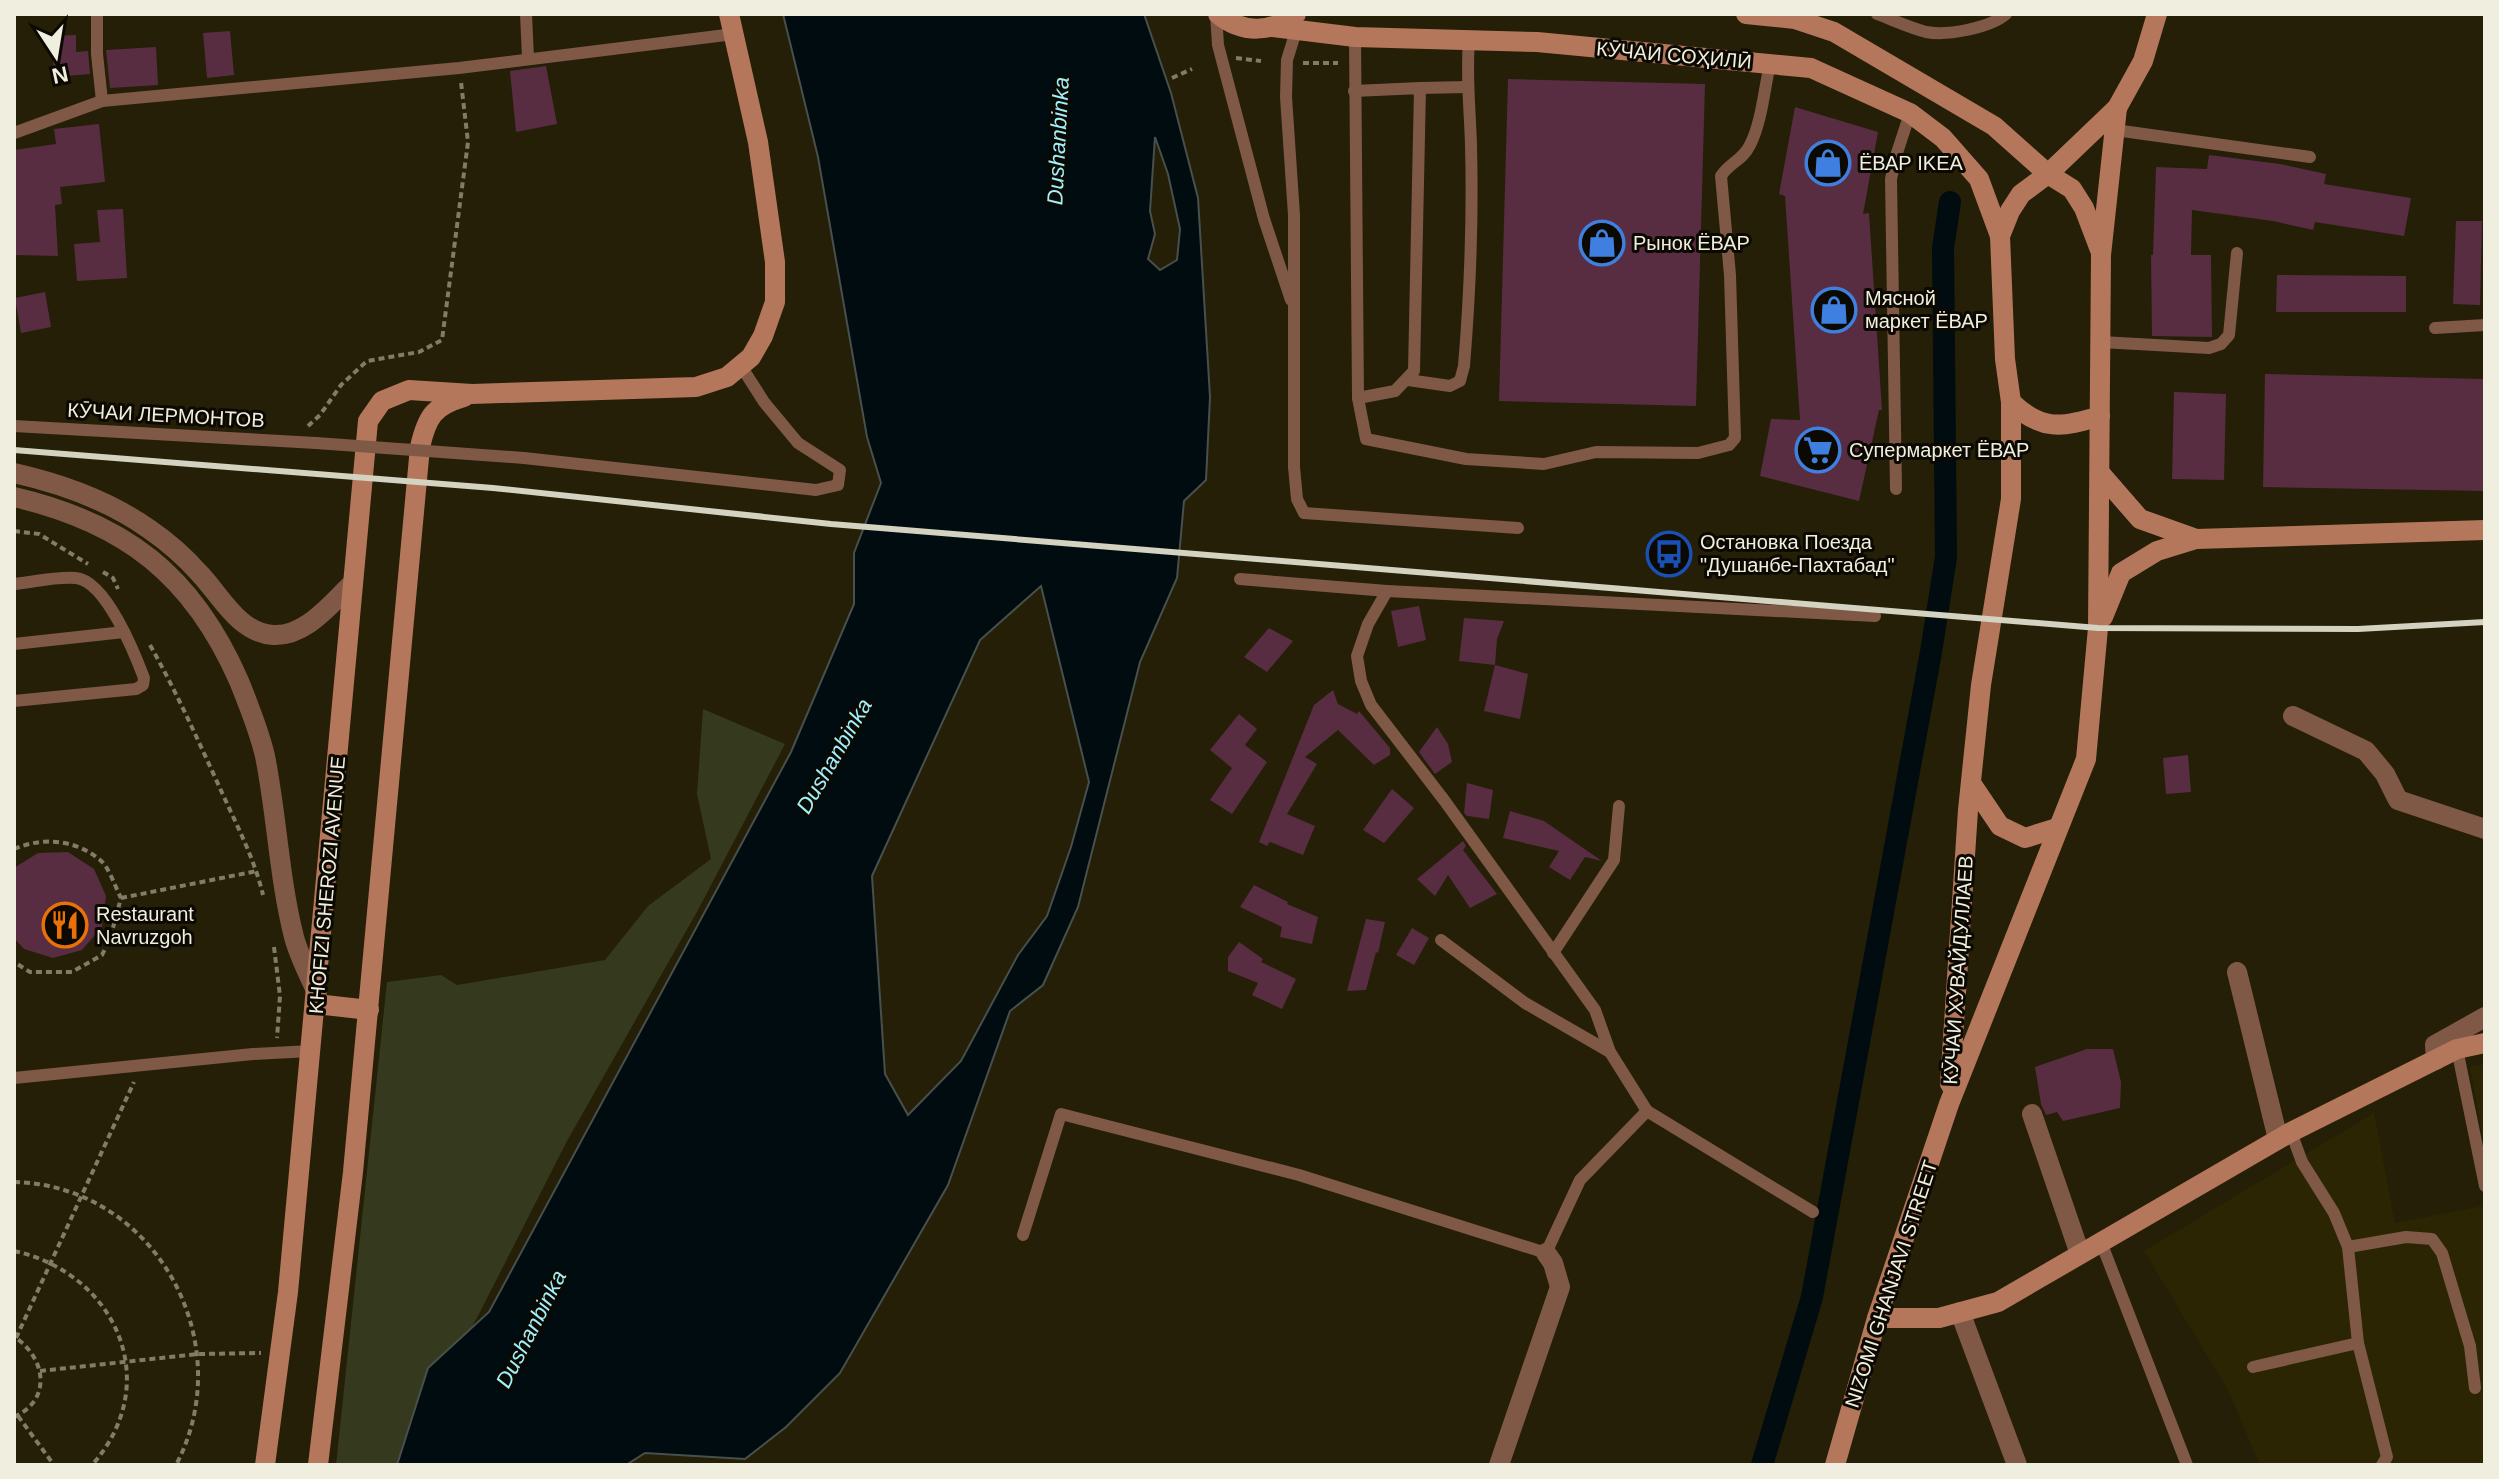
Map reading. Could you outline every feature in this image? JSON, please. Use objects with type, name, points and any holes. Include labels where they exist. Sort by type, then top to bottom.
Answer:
[{"type":"street","name":"КӮЧАИ СОҲИЛӢ","points":[[1217,14],[1249,29],[1296,23],[1355,37],[1537,42],[1811,68],[1910,113],[1943,138],[1979,179],[2000,236]]},
{"type":"street","points":[[1746,14],[1796,17],[1834,32],[1994,126],[2048,174]]},
{"type":"street","points":[[2117,108],[2143,61],[2157,14]]},
{"type":"street","name":"KHOFIZI SHEROZI AVENUE","points":[[265,1465],[281,1353],[367,430],[371,414],[390,396],[409,390],[472,394],[696,387],[727,377],[751,357],[763,336],[775,302],[775,262],[758,142],[731,24]]},
{"type":"street","name":"КӮЧАИ ХУВАЙДУЛЛАЕВ","points":[[1949,1104],[2086,759],[2098,628],[2101,255],[2117,108]]},
{"type":"street","name":"КӮЧАИ ХУВАЙДУЛЛАЕВ","points":[[1949,1104],[1971,783],[1981,685],[2011,499],[2011,402],[2005,359],[2000,236],[2021,194],[2048,174],[2117,108]]},
{"type":"street","name":"КӮЧАИ ХУВАЙДУЛЛАЕВ","points":[[2048,174],[2072,189],[2084,208],[2101,255]]},
{"type":"street","name":"KHOFIZI SHEROZI AVENUE","points":[[318,1465],[343,1265],[369,1010],[420,447],[426,424],[439,407],[472,394]]},
{"type":"street","points":[[2011,402],[2028,418],[2051,426],[2078,423],[2100,416]]},
{"type":"street","points":[[14,473],[75,490],[136,520],[188,562],[240,621],[265,634],[283,635],[299,630],[353,583]]},
{"type":"street","points":[[2100,473],[2140,519],[2196,539]]},
{"type":"street","points":[[14,497],[68,512],[117,536],[171,575],[203,613],[233,669],[258,730],[267,767],[294,938],[316,999],[369,1010]]},
{"type":"street","points":[[2098,628],[2121,573],[2157,551],[2196,539],[2485,530]]},
{"type":"street","points":[[2293,716],[2366,751],[2385,774],[2398,800],[2485,829]]},
{"type":"street","points":[[1971,783],[2000,826],[2025,838],[2057,828]]},
{"type":"street","points":[[2237,972],[2284,1135]]},
{"type":"street","points":[[2436,1060],[2435,1045],[2485,1017]]},
{"type":"street","points":[[1877,1318],[1939,1318],[1998,1302],[2284,1135],[2457,1049],[2485,1043]]},
{"type":"street","name":"NIZOMI GHANJAVI STREET","points":[[1835,1465],[1877,1318],[1949,1104]]},
{"type":"street","points":[[2032,1114],[2080,1254]]},
{"type":"street","points":[[1499,1465],[1560,1287],[1553,1263],[1546,1253]]},
{"type":"street","points":[[1960,1312],[2017,1465]]},
{"type":"lane","points":[[97,14],[102,101]]},
{"type":"lane","points":[[526,14],[528,58]]},
{"type":"lane","points":[[1217,14],[1218,45],[1264,219],[1294,312]]},
{"type":"lane","points":[[1877,14],[1928,33],[1984,26],[1997,22],[2006,14]]},
{"type":"lane","points":[[1296,23],[1287,60],[1286,97],[1294,215],[1294,467],[1297,499],[1304,513],[1518,528]]},
{"type":"lane","points":[[14,133],[102,101],[459,68],[731,24]]},
{"type":"lane","points":[[1355,37],[1358,398],[1366,439],[1466,459],[1544,464],[1596,452],[1698,453],[1729,445],[1735,438],[1730,275],[1721,176],[1726,167],[1739,161],[1750,145],[1770,64]]},
{"type":"lane","points":[[1408,380],[1450,386],[1460,381],[1464,366],[1471,227],[1467,87],[1469,41]]},
{"type":"lane","points":[[1354,91],[1467,87]]},
{"type":"lane","points":[[1358,398],[1395,391],[1414,371],[1420,88]]},
{"type":"lane","points":[[1896,489],[1891,179],[1910,113]]},
{"type":"lane","points":[[2115,130],[2310,157]]},
{"type":"lane","points":[[2101,342],[2209,348],[2221,344],[2229,335],[2237,253]]},
{"type":"lane","points":[[2435,328],[2485,325]]},
{"type":"lane","name":"КӮЧАИ ЛЕРМОНТОВ","points":[[14,426],[524,458],[816,490],[838,485],[840,470],[798,443],[764,402],[741,366]]},
{"type":"lane","points":[[14,584],[81,579],[100,594],[124,632],[144,678],[140,688],[14,701]]},
{"type":"lane","points":[[1240,579],[1387,591],[1875,616]]},
{"type":"lane","points":[[1387,591],[1368,624],[1357,656],[1361,681],[1371,705],[1444,800],[1595,1010],[1610,1052],[1647,1111],[1813,1212]]},
{"type":"lane","points":[[14,644],[124,632]]},
{"type":"lane","points":[[1553,953],[1614,860],[1619,806]]},
{"type":"lane","points":[[1441,940],[1525,1003],[1610,1052]]},
{"type":"lane","points":[[2457,1049],[2485,1186]]},
{"type":"lane","points":[[14,1078],[311,1051]]},
{"type":"lane","points":[[1023,1235],[1061,1114],[1299,1175],[1546,1253],[1580,1180],[1647,1111]]},
{"type":"lane","points":[[2284,1135],[2334,1213],[2348,1247],[2358,1343],[2387,1457],[2382,1465]]},
{"type":"lane","points":[[2348,1247],[2406,1237],[2432,1239],[2442,1253],[2470,1346],[2475,1388]]},
{"type":"lane","points":[[2101,1242],[2187,1465]]},
{"type":"lane","points":[[2253,1367],[2358,1343]]},
{"type":"path","points":[[1234,57],[1261,61]]},
{"type":"path","points":[[1301,63],[1354,63]]},
{"type":"path","points":[[291,442],[320,415],[341,385],[367,361],[419,352],[442,340],[468,142],[459,68]]},
{"type":"path","points":[[1172,78],[1192,69]]},
{"type":"path","points":[[14,531],[39,534],[113,578],[120,592]]},
{"type":"path","points":[[143,632],[173,686],[257,871],[263,897]]},
{"type":"path","points":[[14,849],[31,842],[64,841],[102,860],[121,898],[110,939],[102,955],[72,972],[30,972],[14,962]]},
{"type":"path","points":[[121,898],[257,871]]},
{"type":"path","points":[[273,936],[280,996],[276,1052]]},
{"type":"path","points":[[54,1465],[16,1416],[32,1404],[40,1388],[40,1371],[36,1357],[28,1346],[15,1337],[130,1096],[137,1065]]},
{"type":"path","points":[[14,1182],[46,1184],[81,1194],[139,1233],[157,1254],[181,1296],[198,1354],[194,1418],[176,1465]]},
{"type":"path","points":[[14,1251],[51,1262],[82,1282],[106,1310],[115,1326],[125,1362],[126,1382],[118,1422],[110,1440],[92,1465]]},
{"type":"path","points":[[40,1371],[198,1354],[281,1353]]},
{"type":"shaded area","points":[[2485,1064],[2485,1151],[2470,1067]]},
{"type":"shaded area","points":[[2374,1113],[2395,1223],[2482,1206],[2485,1220],[2485,1465],[2260,1465],[2229,1392],[2144,1251]]},
{"type":"green space","points":[[703,709],[785,744],[698,910],[567,1141],[435,1393],[412,1465],[336,1465],[387,982],[441,975],[457,985],[605,960],[648,906],[711,859],[697,794]]},
{"type":"water","name":"Dushanbinka","points":[[783,14],[1144,14],[1171,93],[1198,198],[1210,397],[1206,480],[1184,501],[1177,578],[1140,662],[1078,907],[1043,985],[1010,1011],[948,1185],[840,1373],[786,1427],[745,1459],[645,1453],[626,1465],[397,1465],[428,1368],[489,1312],[791,752],[854,604],[854,553],[881,483],[867,437],[818,157]],"holes":[[[1155,137],[1168,174],[1180,229],[1177,260],[1160,270],[1148,259],[1155,234],[1150,211]],[[1041,586],[1089,782],[1047,916],[1018,955],[961,1061],[908,1115],[885,1074],[872,876],[980,640]]]},
{"type":"building","points":[[230,31],[234,75],[207,78],[203,33]]},
{"type":"building","points":[[76,35],[76,52],[88,51],[90,74],[54,77],[52,36]]},
{"type":"building","points":[[156,47],[158,85],[110,88],[106,50]]},
{"type":"building","points":[[546,66],[557,124],[516,132],[510,71]]},
{"type":"building","name":"Рынок ЁВАР","points":[[1508,79],[1705,84],[1696,406],[1499,401]]},
{"type":"building","points":[[1795,107],[1878,132],[1863,214],[1869,213],[1882,410],[1879,410],[1859,501],[1760,476],[1771,419],[1800,420],[1785,196],[1779,194]]},
{"type":"building","points":[[99,124],[105,182],[60,187],[62,204],[55,205],[58,256],[14,255],[14,150],[56,144],[54,129]]},
{"type":"building","points":[[2209,155],[2280,164],[2326,174],[2324,184],[2411,198],[2404,236],[2315,222],[2313,230],[2192,210],[2191,255],[2211,255],[2212,337],[2152,336],[2151,255],[2156,167],[2207,169]]},
{"type":"building","points":[[123,209],[127,278],[77,281],[74,244],[100,242],[97,210]]},
{"type":"building","points":[[2456,221],[2482,221],[2480,305],[2453,304]]},
{"type":"building","points":[[2277,275],[2406,276],[2406,312],[2276,312]]},
{"type":"building","points":[[45,292],[51,327],[21,333],[15,298]]},
{"type":"building","points":[[2265,374],[2485,379],[2485,491],[2263,487]]},
{"type":"building","points":[[2174,392],[2226,394],[2224,480],[2172,479]]},
{"type":"building","points":[[1419,606],[1426,640],[1398,647],[1391,611]]},
{"type":"building","points":[[1464,618],[1504,621],[1497,639],[1495,665],[1459,661]]},
{"type":"building","points":[[1269,628],[1293,641],[1267,672],[1244,657]]},
{"type":"building","points":[[1495,665],[1528,674],[1520,719],[1484,711]]},
{"type":"building","points":[[1333,690],[1338,704],[1357,714],[1359,711],[1390,748],[1390,755],[1374,765],[1338,730],[1305,757],[1317,764],[1287,814],[1315,826],[1303,855],[1270,842],[1267,846],[1259,842],[1314,705]]},
{"type":"building","points":[[1239,714],[1257,729],[1245,745],[1267,762],[1232,814],[1210,800],[1232,768],[1210,750]]},
{"type":"building","points":[[1437,727],[1448,744],[1452,762],[1435,774],[1419,752]]},
{"type":"building","points":[[2188,755],[2191,792],[2166,794],[2163,758]]},
{"type":"building","points":[[1467,783],[1493,790],[1489,819],[1464,813]]},
{"type":"building","points":[[1392,789],[1414,808],[1384,843],[1363,830]]},
{"type":"building","points":[[1510,811],[1544,821],[1602,861],[1585,857],[1570,880],[1549,867],[1559,851],[1503,838]]},
{"type":"building","points":[[1463,841],[1466,846],[1463,850],[1497,894],[1470,908],[1448,875],[1435,896],[1417,879]]},
{"type":"building","points":[[68,852],[94,869],[106,896],[102,927],[82,950],[53,958],[24,949],[14,938],[14,868],[38,853]]},
{"type":"building","points":[[1254,885],[1318,917],[1312,944],[1280,937],[1282,927],[1240,907]]},
{"type":"building","points":[[1366,919],[1385,922],[1378,953],[1366,990],[1347,991]]},
{"type":"building","points":[[1412,928],[1429,938],[1414,965],[1396,955]]},
{"type":"building","points":[[1239,942],[1263,959],[1261,962],[1296,979],[1282,1009],[1252,995],[1258,983],[1228,971],[1228,957]]},
{"type":"building","points":[[2087,1049],[2113,1049],[2121,1082],[2120,1108],[2063,1121],[2057,1112],[2046,1115],[2041,1104],[2035,1067]]},
{"type":"waterway","points":[[1762,1465],[1812,1297],[1946,557],[1943,248],[1950,202]]},
{"type":"railway","points":[[14,450],[493,488],[831,524],[2098,628],[2358,629],[2485,622]]},
{"type":"place","name":"ЁВАР IKEA","points":[[1828,163]]},
{"type":"place","name":"Рынок ЁВАР","points":[[1602,243]]},
{"type":"place","name":"Мясной маркет ЁВАР","points":[[1834,310]]},
{"type":"place","name":"Супермаркет ЁВАР","points":[[1818,450]]},
{"type":"place","name":"Остановка Поезда \"Душанбе-Пахтабад\"","points":[[1669,554]]},
{"type":"place","name":"Restaurant Navruzgoh","points":[[65,925]]}]
